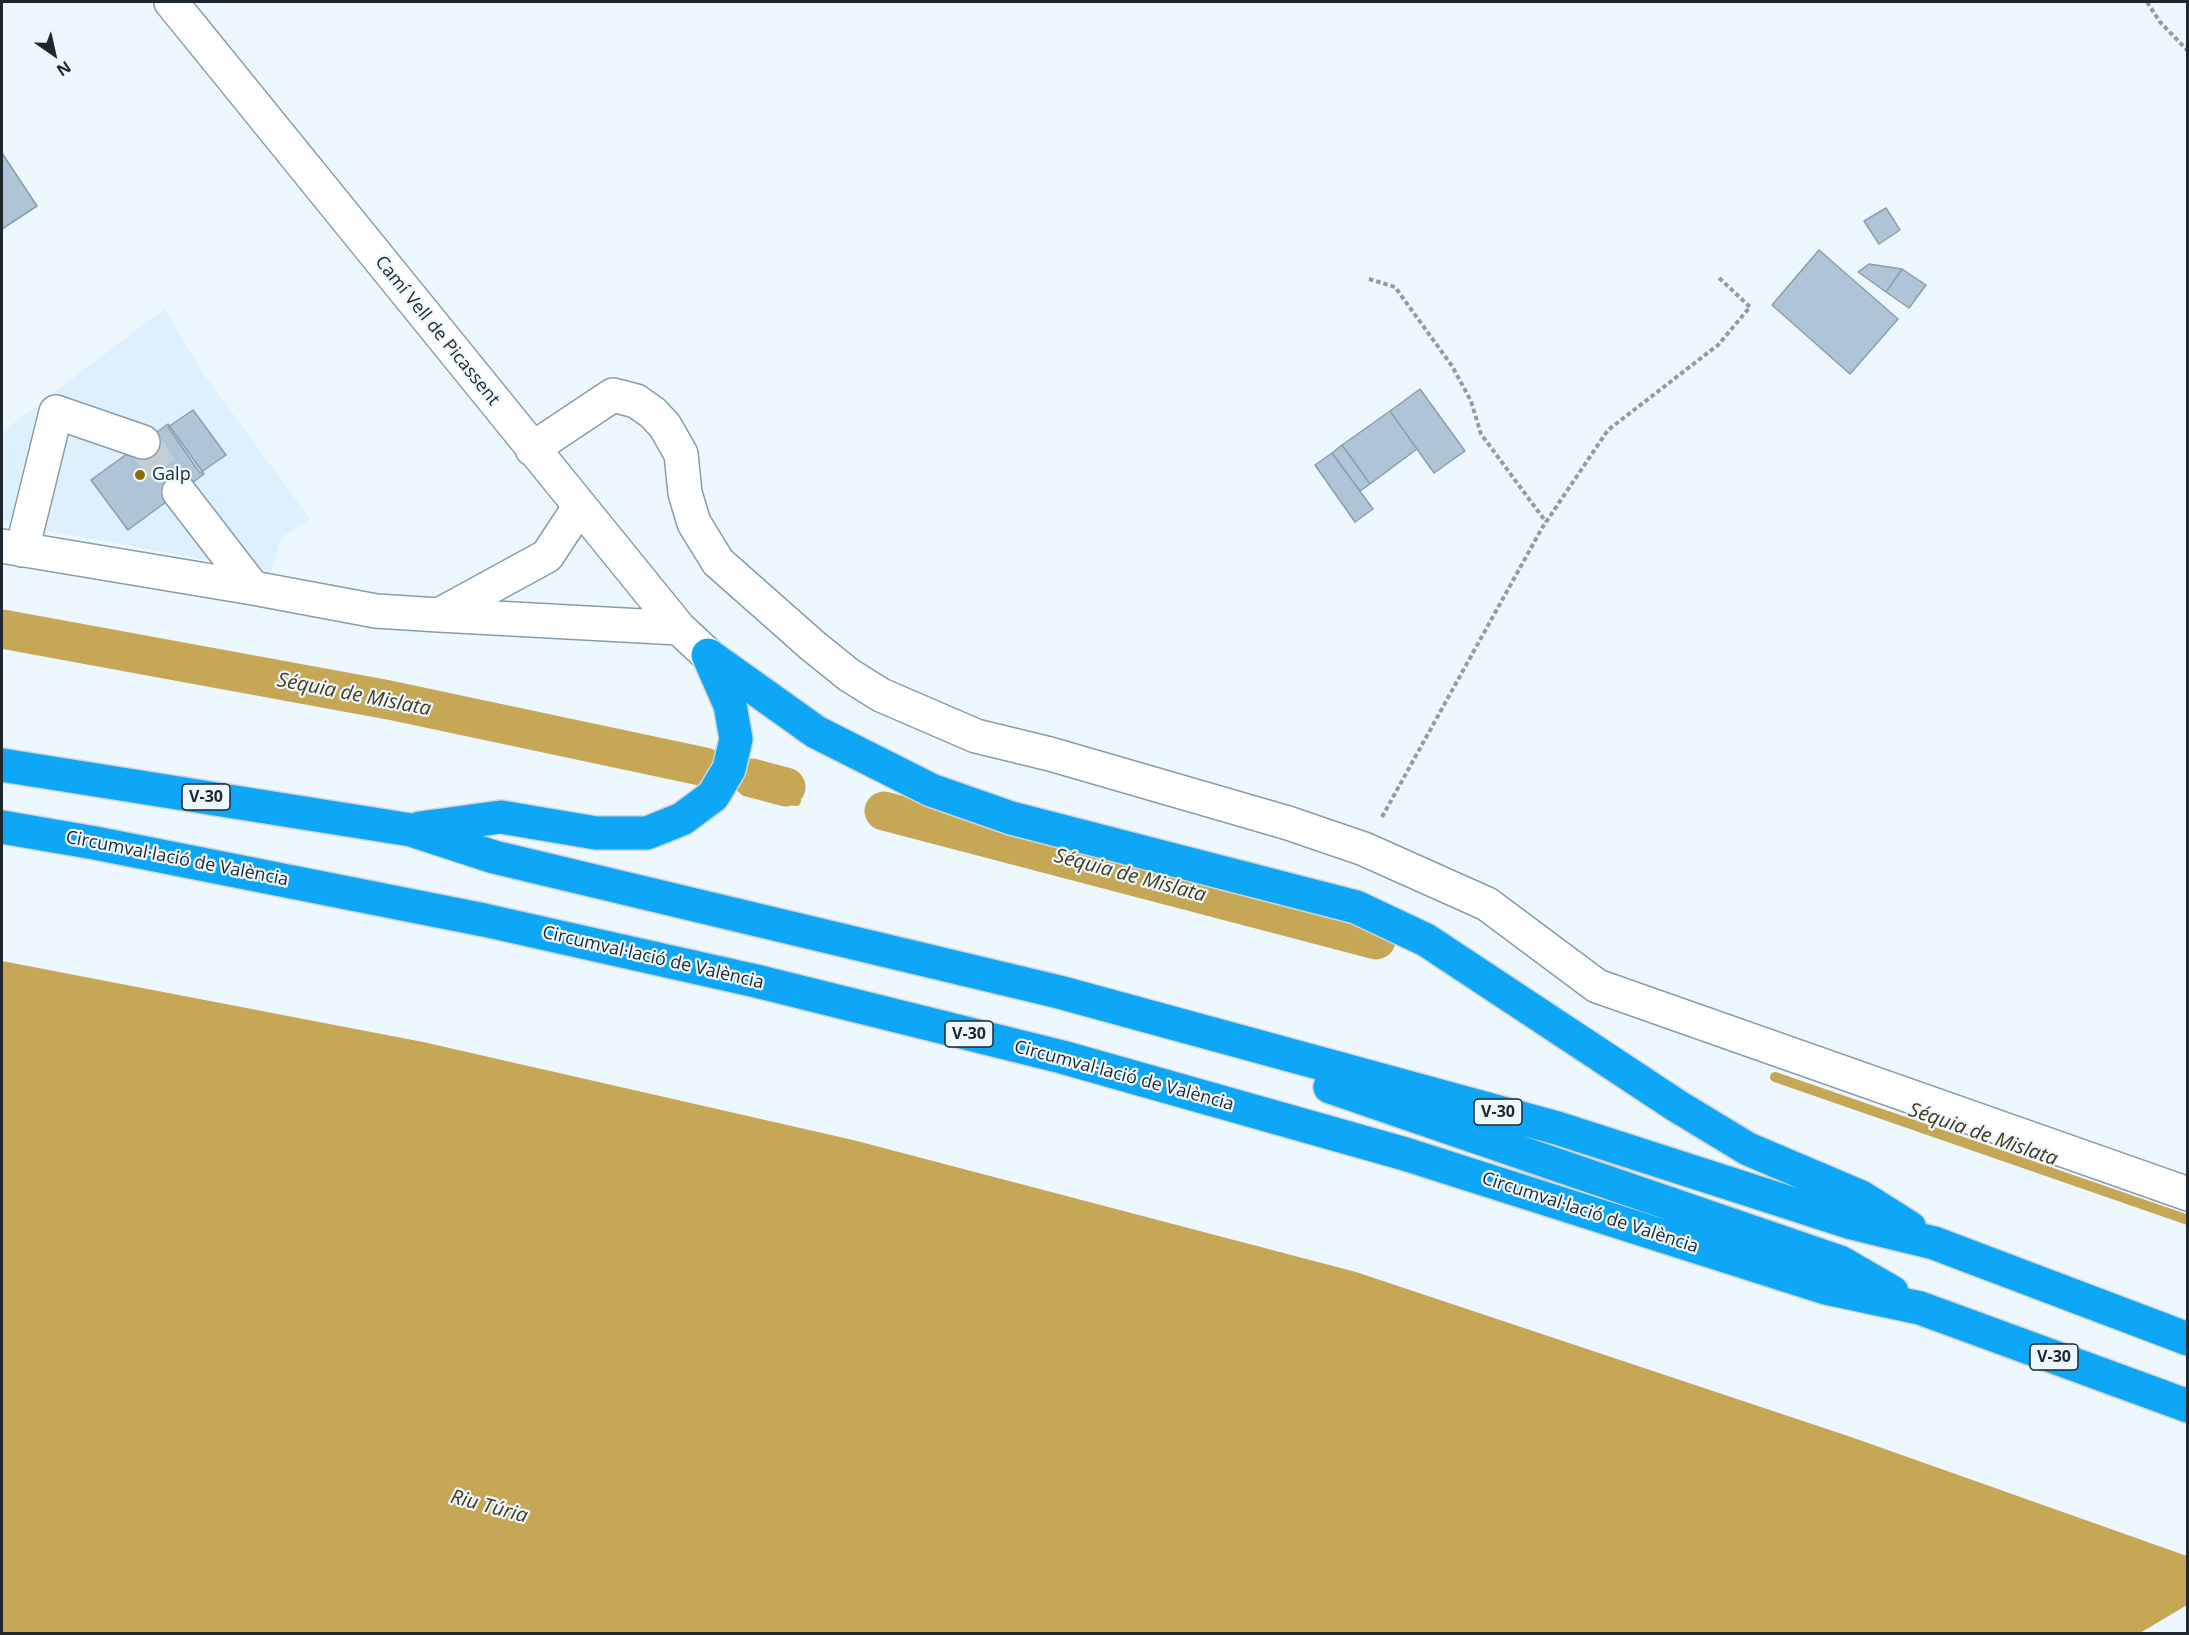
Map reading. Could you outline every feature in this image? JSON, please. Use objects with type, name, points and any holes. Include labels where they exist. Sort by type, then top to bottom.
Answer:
[{"type":"highway","points":[[411,830],[501,817],[596,833],[647,833],[682,819],[713,796],[729,769],[736,739],[730,705],[708,655]]},
{"type":"highway","points":[[708,655],[816,732],[931,790],[1011,818],[1356,907],[1416,935],[1677,1106],[1748,1149],[1862,1197],[1934,1243]]},
{"type":"highway","name":"V-30","points":[[2,765],[411,830],[494,857],[1059,992],[1557,1128],[1852,1223],[1934,1243],[2187,1339]]},
{"type":"highway","name":"Circumval·lació de València","points":[[2,827],[95,843],[484,920],[767,984],[1051,1054],[1405,1154],[1826,1288],[1920,1308],[2187,1406]]},
{"type":"highway","points":[[1059,992],[1128,1030],[1341,1090],[1840,1262],[1920,1308]]},
{"type":"street","name":"Camí Vell de Picassent","points":[[171,2],[679,628],[708,655]]},
{"type":"street","points":[[532,448],[613,396],[636,401],[653,413],[665,426],[681,454],[685,493],[694,523],[718,562],[813,646],[849,675],[881,695],[976,736],[1050,754],[1276,820],[1364,849],[1487,904],[1597,986],[2187,1194]]},
{"type":"street","points":[[143,442],[56,412],[12,548],[376,611],[679,628]]},
{"type":"street","points":[[179,492],[253,588]]},
{"type":"street","points":[[439,615],[547,556],[580,506]]},
{"type":"path","points":[[2147,2],[2160,22],[2187,51]]},
{"type":"path","points":[[1364,849],[1546,522],[1608,430],[1718,345],[1750,308],[1717,276]]},
{"type":"path","points":[[1369,279],[1395,286],[1452,366],[1471,401],[1481,434],[1546,522]]},
{"type":"shaded area","name":"Galp","points":[[164,309],[203,373],[310,519],[281,538],[271,572],[2,522],[2,432]]},
{"type":"water","name":"Riu Túria","points":[[2,961],[423,1042],[853,1140],[1356,1272],[1851,1437],[2187,1556],[2187,1633],[2,1633]]},
{"type":"pier","points":[[2187,1605],[2187,1633],[2140,1633]]},
{"type":"building","points":[[2,153],[37,206],[2,229]]},
{"type":"building","points":[[1886,208],[1900,230],[1879,244],[1864,221]]},
{"type":"building","points":[[1819,250],[1898,319],[1850,374],[1772,305]]},
{"type":"building","points":[[1869,264],[1902,269],[1886,292],[1858,272]]},
{"type":"building","points":[[1902,269],[1926,285],[1909,308],[1886,292]]},
{"type":"building","points":[[1420,389],[1465,451],[1434,473],[1390,411]]},
{"type":"building","points":[[193,410],[226,455],[200,473],[168,427]]},
{"type":"building","points":[[1390,411],[1417,449],[1370,484],[1342,445]]},
{"type":"building","points":[[168,424],[204,474],[128,530],[91,480]]},
{"type":"building","points":[[1342,445],[1370,484],[1360,491],[1332,453]]},
{"type":"building","points":[[1332,453],[1373,509],[1355,522],[1315,465]]},
{"type":"waterway","name":"Séquia de Mislata","points":[[2,629],[389,700],[705,767]]},
{"type":"waterway","points":[[2,641],[382,712],[695,778]]},
{"type":"waterway","name":"Séquia de Mislata","points":[[752,778],[786,787]]},
{"type":"waterway","points":[[745,791],[796,801]]},
{"type":"waterway","name":"Séquia de Mislata","points":[[884,811],[1376,940]]},
{"type":"waterway","points":[[882,823],[1371,953]]},
{"type":"waterway","points":[[1775,1077],[2188,1220]]},
{"type":"tunnel","points":[[143,442],[179,492]]},
{"type":"place","name":"Galp","points":[[140,475]]}]
